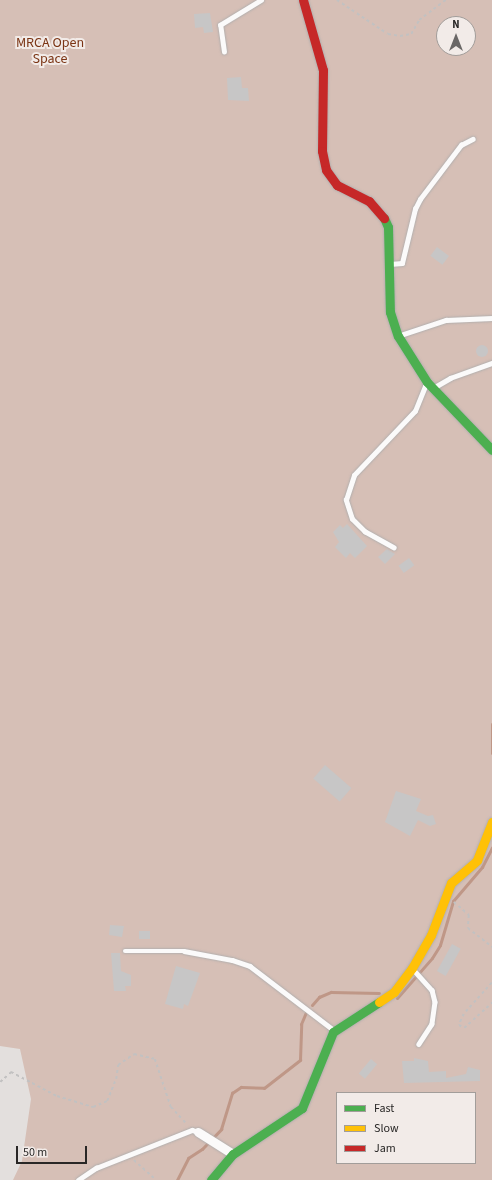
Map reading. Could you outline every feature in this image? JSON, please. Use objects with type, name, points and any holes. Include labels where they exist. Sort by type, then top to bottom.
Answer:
[{"type":"street","points":[[303,0],[323,70],[322,151],[326,170],[337,185],[369,201],[382,214],[388,227],[390,312],[398,336],[430,385],[492,450]]},
{"type":"street","points":[[211,1180],[233,1154],[302,1108],[335,1030],[394,992],[413,969],[431,935],[445,895],[451,883],[477,860],[492,822]]},
{"type":"street","points":[[195,1131],[233,1154]]},
{"type":"lane","points":[[224,52],[220,25],[261,0]]},
{"type":"lane","points":[[389,265],[402,263],[415,209],[420,199],[461,144],[473,138]]},
{"type":"lane","points":[[398,336],[446,320],[492,318]]},
{"type":"lane","points":[[394,548],[366,532],[352,520],[346,500],[354,475],[415,411],[430,385],[492,363]]},
{"type":"lane","points":[[125,951],[184,951],[232,960],[250,966],[335,1030]]},
{"type":"lane","points":[[413,969],[432,990],[436,1012],[432,1024],[419,1044]]},
{"type":"lane","points":[[78,1180],[96,1168],[195,1131]]},
{"type":"path","points":[[337,0],[388,34],[400,36],[411,34],[419,20],[446,0]]},
{"type":"path","points":[[445,895],[469,915],[468,928],[492,947]]},
{"type":"path","points":[[492,983],[464,1014],[459,1024],[464,1028],[492,1003]]},
{"type":"path","points":[[0,1082],[11,1072],[57,1096],[93,1107],[107,1101],[116,1079],[118,1065],[134,1054],[155,1059],[171,1107],[195,1131]]},
{"type":"path","points":[[129,1156],[156,1180]]},
{"type":"green space","name":"MRCA Open Space","points":[[0,0],[492,0],[492,1180],[13,1180],[22,1161],[31,1099],[20,1049],[0,1046]]},
{"type":"building","points":[[210,13],[213,32],[204,33],[203,27],[195,28],[194,14]]},
{"type":"building","points":[[241,77],[242,88],[248,88],[249,101],[228,100],[227,78]]},
{"type":"building","points":[[437,247],[449,256],[442,265],[430,256]]},
{"type":"building","points":[[484,345],[487,346],[487,356],[480,357],[477,356],[476,349],[477,346]]},
{"type":"building","points":[[347,524],[367,546],[355,558],[350,553],[346,558],[335,547],[339,542],[333,532],[340,525],[343,528]]},
{"type":"building","points":[[387,549],[395,554],[385,564],[378,557]]},
{"type":"building","points":[[409,558],[414,565],[404,573],[398,566]]},
{"type":"building","points":[[325,765],[351,788],[340,802],[313,779]]},
{"type":"building","points":[[396,791],[421,799],[416,811],[428,816],[433,815],[436,824],[430,826],[418,820],[410,836],[385,822]]},
{"type":"building","points":[[110,925],[124,926],[122,937],[109,935]]},
{"type":"building","points":[[139,931],[150,931],[150,939],[139,939]]},
{"type":"building","points":[[452,944],[461,949],[446,976],[437,971]]},
{"type":"building","points":[[111,953],[120,953],[121,971],[131,975],[131,986],[125,986],[126,991],[114,991]]},
{"type":"building","points":[[176,966],[200,973],[188,1006],[184,1004],[183,1009],[165,1004]]},
{"type":"building","points":[[414,1058],[428,1061],[429,1072],[446,1071],[446,1078],[466,1074],[468,1067],[480,1070],[480,1081],[404,1083],[402,1061],[414,1061]]},
{"type":"building","points":[[371,1059],[377,1064],[365,1079],[359,1074]]},
{"type":"waterway","points":[[492,724],[492,753]]},
{"type":"waterway","points":[[397,998],[432,958],[440,945],[453,901],[482,867],[492,847]]},
{"type":"waterway","points":[[312,1005],[319,997],[331,992],[379,993]]},
{"type":"waterway","points":[[177,1180],[188,1158],[202,1149],[221,1129],[232,1093],[241,1087],[264,1088],[300,1060],[301,1024],[306,1012]]},
{"type":"traffic: fast","points":[[384,218],[388,227],[390,312],[398,336],[427,382],[492,450]]},
{"type":"traffic: fast","points":[[211,1180],[233,1154],[302,1108],[333,1032],[379,1002]]},
{"type":"traffic: slow","points":[[379,1002],[394,992],[412,968],[431,935],[451,883],[477,860],[492,822]]},
{"type":"traffic: jam","points":[[303,0],[323,70],[322,151],[326,170],[337,185],[369,201],[384,218]]}]
